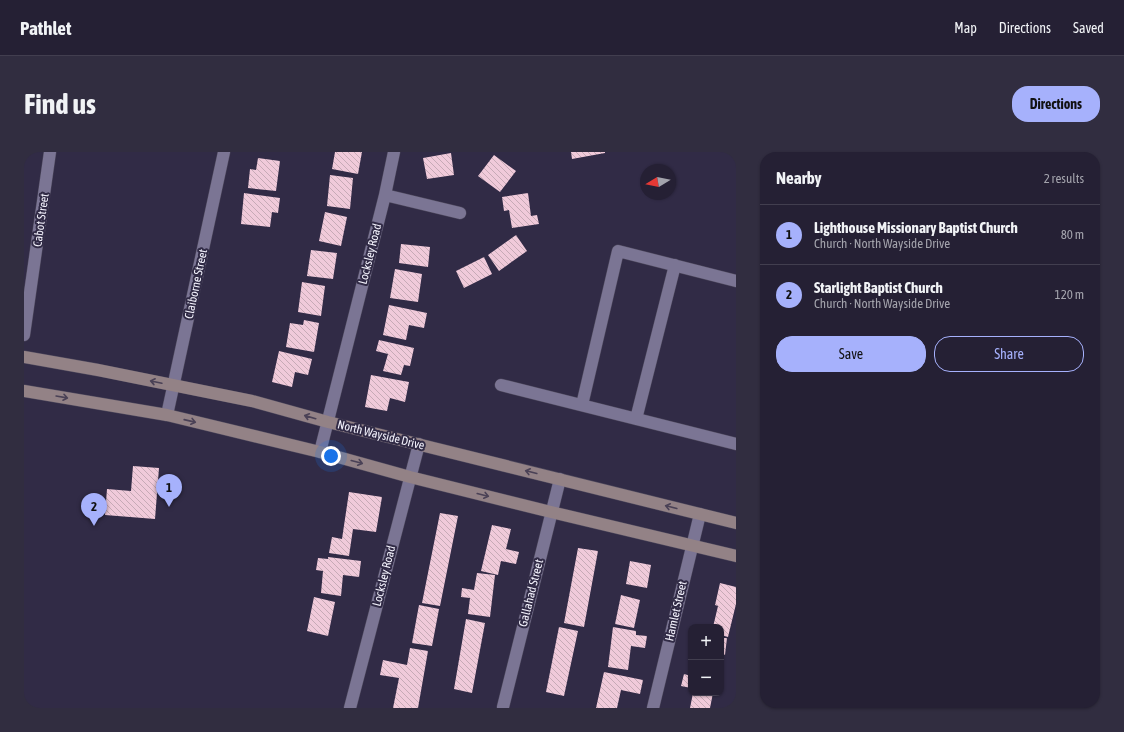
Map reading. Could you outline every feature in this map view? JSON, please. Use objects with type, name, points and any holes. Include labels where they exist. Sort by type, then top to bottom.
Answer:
[{"type":"main road","name":"North Wayside Drive","points":[[24,357],[98,370],[252,401],[328,422],[736,523]]},
{"type":"main road","points":[[24,391],[167,415],[320,452],[410,477],[551,512],[736,556]]},
{"type":"street","name":"Cabot Street","points":[[24,335],[50,152]]},
{"type":"street","name":"Claiborne Street","points":[[167,415],[224,152]]},
{"type":"street","name":"Locksley Road","points":[[320,452],[385,195],[394,152]]},
{"type":"street","points":[[385,195],[460,213]]},
{"type":"street","points":[[582,405],[618,251],[736,280]]},
{"type":"street","points":[[636,419],[675,266]]},
{"type":"street","points":[[501,385],[736,444]]},
{"type":"street","name":"Locksley Road","points":[[350,708],[419,444]]},
{"type":"street","name":"Gallahad Street","points":[[500,708],[560,479]]},
{"type":"street","name":"Hamlet Street","points":[[653,708],[700,514]]},
{"type":"building","points":[[335,152],[362,152],[358,174],[332,169]]},
{"type":"building","points":[[571,152],[605,152],[605,153],[572,159]]},
{"type":"building","points":[[451,153],[454,175],[427,179],[423,158]]},
{"type":"building","points":[[494,155],[516,171],[500,192],[478,176]]},
{"type":"building","points":[[258,158],[280,161],[276,191],[248,188],[250,169],[256,170]]},
{"type":"building","points":[[330,175],[353,178],[350,209],[327,206]]},
{"type":"building","points":[[244,193],[280,198],[278,213],[272,212],[270,227],[241,224]]},
{"type":"building","points":[[528,193],[531,216],[537,215],[539,224],[512,228],[509,210],[504,211],[502,197]]},
{"type":"building","points":[[325,212],[347,217],[341,246],[319,241]]},
{"type":"building","points":[[516,235],[527,251],[499,271],[488,255]]},
{"type":"building","points":[[401,244],[430,247],[428,267],[399,263]]},
{"type":"building","points":[[311,250],[337,253],[333,279],[307,276]]},
{"type":"building","points":[[484,257],[492,274],[464,288],[456,271]]},
{"type":"building","points":[[395,269],[422,274],[418,302],[390,298]]},
{"type":"building","points":[[302,282],[325,286],[321,316],[298,312]]},
{"type":"building","points":[[389,305],[427,313],[424,328],[409,325],[406,340],[383,335]]},
{"type":"building","points":[[304,320],[319,323],[314,352],[286,347],[290,323],[303,325]]},
{"type":"building","points":[[379,340],[414,348],[410,366],[404,365],[401,375],[383,371],[388,354],[376,351]]},
{"type":"building","points":[[279,351],[312,359],[308,375],[295,372],[292,387],[272,382]]},
{"type":"building","points":[[371,375],[409,382],[405,402],[390,398],[387,411],[365,407]]},
{"type":"building","points":[[133,466],[159,468],[155,519],[105,515],[107,489],[131,491]]},
{"type":"building","points":[[349,492],[382,497],[376,532],[353,529],[349,556],[329,553],[332,537],[342,539]]},
{"type":"building","points":[[440,513],[458,516],[440,606],[422,603]]},
{"type":"building","points":[[492,525],[511,529],[506,549],[519,552],[516,564],[501,561],[498,575],[481,571]]},
{"type":"building","points":[[578,548],[598,551],[584,627],[564,623]]},
{"type":"building","points":[[328,557],[361,561],[359,577],[343,575],[341,596],[321,593],[323,571],[316,570],[318,558],[328,559]]},
{"type":"building","points":[[630,561],[651,565],[647,588],[626,584]]},
{"type":"building","points":[[477,573],[495,575],[490,617],[468,614],[470,598],[461,597],[462,588],[474,590]]},
{"type":"building","points":[[720,583],[736,587],[736,604],[728,637],[724,636],[724,624],[714,624],[718,606],[715,605]]},
{"type":"building","points":[[621,595],[640,600],[634,628],[615,624]]},
{"type":"building","points":[[314,597],[335,602],[328,636],[307,631]]},
{"type":"building","points":[[419,605],[439,609],[432,646],[412,643]]},
{"type":"building","points":[[466,619],[485,623],[472,693],[454,689]]},
{"type":"building","points":[[559,627],[578,631],[564,696],[546,692]]},
{"type":"building","points":[[613,627],[636,631],[636,635],[647,636],[645,648],[631,646],[628,670],[608,667]]},
{"type":"building","points":[[724,638],[727,638],[725,655]]},
{"type":"building","points":[[410,648],[428,651],[418,708],[393,708],[399,678],[380,675],[383,660],[407,665]]},
{"type":"building","points":[[604,672],[643,680],[640,694],[621,690],[617,708],[596,708]]},
{"type":"building","points":[[684,674],[688,675],[688,687],[681,686]]},
{"type":"building","points":[[692,696],[712,696],[710,708],[690,708]]},
{"type":"place","name":"Lighthouse Missionary Baptist Church","points":[[169,507]]},
{"type":"place","name":"Starlight Baptist Church","points":[[94,526]]}]
